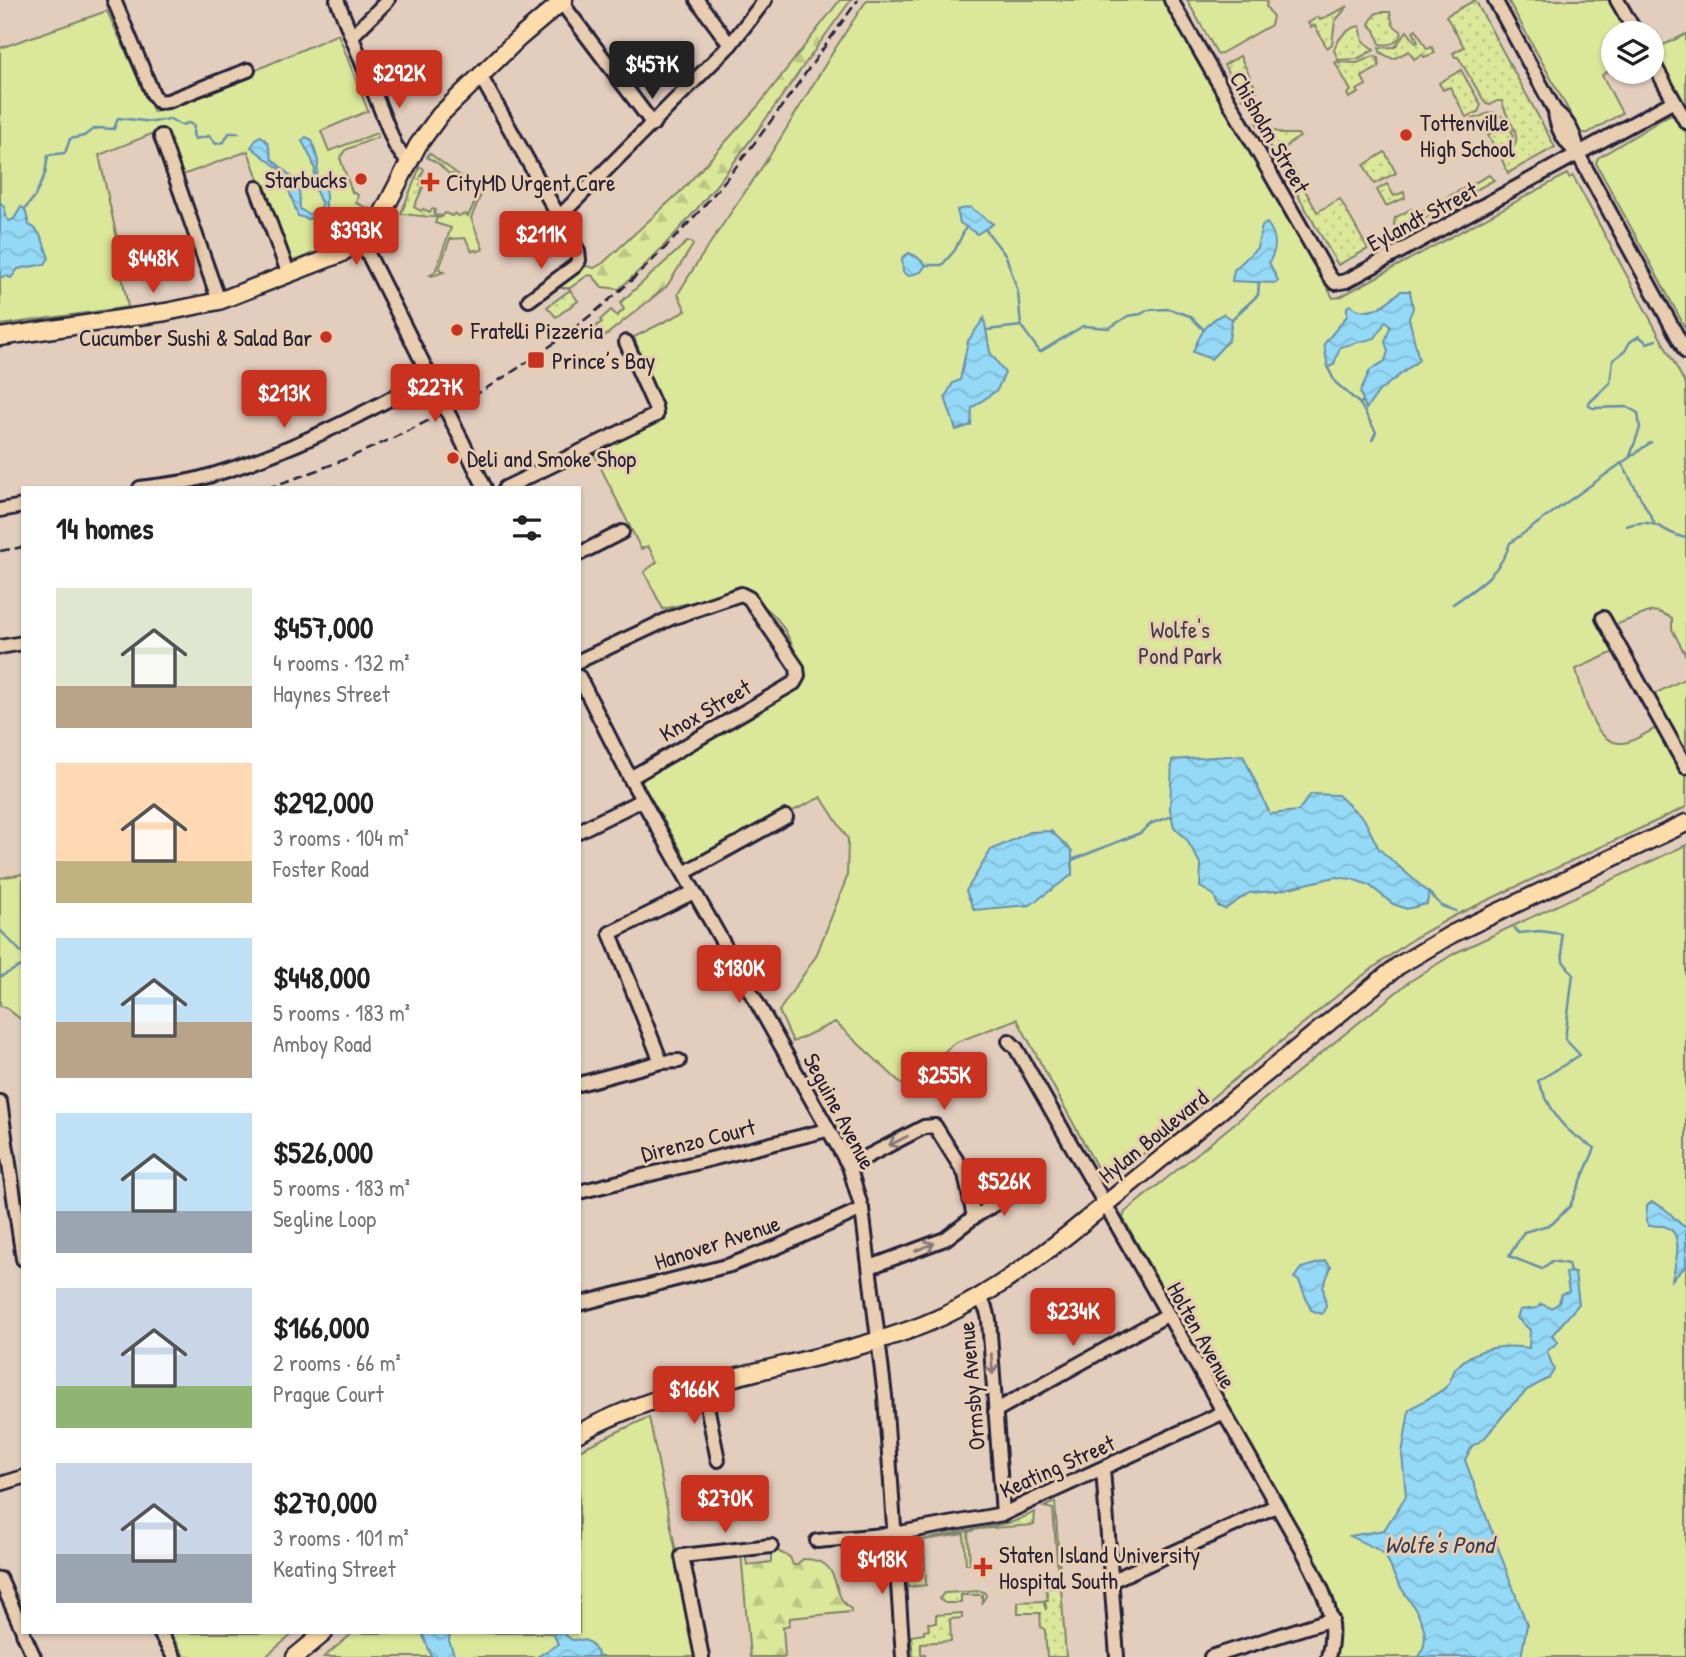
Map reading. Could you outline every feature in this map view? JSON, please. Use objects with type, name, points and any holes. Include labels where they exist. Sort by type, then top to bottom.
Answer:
[{"type":"main road","points":[[0,337],[166,312],[219,301],[340,254],[361,240],[384,212],[409,160],[440,115],[518,39],[563,1]]},
{"type":"main road","name":"Hylan Boulevard","points":[[581,1432],[631,1409],[703,1386],[924,1325],[980,1298],[1022,1270],[1409,959],[1452,934],[1686,823]]},
{"type":"main road","points":[[295,1657],[323,1634]]},
{"type":"street","points":[[114,0],[153,94],[159,102],[168,102],[248,70]]},
{"type":"street","points":[[337,0],[395,145],[409,160]]},
{"type":"street","points":[[352,36],[388,0]]},
{"type":"street","points":[[697,0],[730,45]]},
{"type":"street","points":[[558,218],[730,45],[765,0]]},
{"type":"street","name":"Chisholm Street","points":[[1171,0],[1335,283]]},
{"type":"street","points":[[1495,0],[1555,111],[1556,124],[1567,144],[1578,154],[1686,352]]},
{"type":"street","points":[[1618,0],[1629,21]]},
{"type":"street","points":[[563,1],[653,124]]},
{"type":"street","points":[[481,77],[578,251],[579,260],[575,266],[529,300]]},
{"type":"street","points":[[1664,83],[1686,122]]},
{"type":"street","name":"Eylandt Street","points":[[1335,283],[1346,281],[1674,101]]},
{"type":"street","points":[[161,136],[219,301]]},
{"type":"street","points":[[257,188],[289,275]]},
{"type":"street","points":[[361,240],[484,486]]},
{"type":"street","points":[[509,486],[656,415],[655,407],[626,342]]},
{"type":"street","points":[[154,486],[197,480],[262,457],[316,435],[430,377]]},
{"type":"street","points":[[0,510],[21,506]]},
{"type":"street","points":[[581,553],[622,532]]},
{"type":"street","name":"Knox Street","points":[[581,660],[671,618],[741,594],[749,598],[797,668],[798,676],[794,682],[630,778]]},
{"type":"street","points":[[1603,618],[1686,767]]},
{"type":"street","points":[[0,647],[21,643]]},
{"type":"street","name":"Seguine Avenue","points":[[581,681],[642,800],[849,1166],[862,1209],[886,1396],[903,1657]]},
{"type":"street","points":[[581,830],[642,800]]},
{"type":"street","points":[[684,873],[786,817]]},
{"type":"street","points":[[661,1062],[610,933],[694,892]]},
{"type":"street","name":"Holten Avenue","points":[[1009,1041],[1016,1048],[1325,1595],[1332,1619],[1332,1642],[1328,1657]]},
{"type":"street","points":[[581,1083],[661,1062],[679,1061]]},
{"type":"street","points":[[0,1102],[5,1166],[21,1249]]},
{"type":"street","points":[[849,1166],[924,1127],[935,1126],[965,1174],[974,1217]]},
{"type":"street","name":"Direnzo Court","points":[[581,1191],[828,1129]]},
{"type":"street","points":[[870,1267],[944,1239],[1018,1190]]},
{"type":"street","name":"Hanover Avenue","points":[[581,1303],[730,1265],[862,1209]]},
{"type":"street","name":"Ormsby Avenue","points":[[980,1298],[988,1316],[1003,1514]]},
{"type":"street","points":[[995,1411],[1167,1315]]},
{"type":"street","points":[[703,1386],[718,1460]]},
{"type":"street","name":"Keating Street","points":[[817,1541],[894,1534],[1003,1514],[1222,1413]]},
{"type":"street","points":[[1102,1469],[1117,1657]]},
{"type":"street","points":[[0,1484],[21,1478]]},
{"type":"street","points":[[1111,1581],[1276,1506]]},
{"type":"street","points":[[702,1657],[682,1556],[771,1546]]},
{"type":"street","points":[[0,1579],[21,1627]]},
{"type":"street","points":[[1211,1657],[1332,1619]]},
{"type":"street","points":[[24,1634],[34,1657]]},
{"type":"street","points":[[161,1634],[174,1657]]},
{"type":"green space","points":[[840,0],[851,0],[714,188],[653,257],[619,289],[602,287],[593,276],[588,275],[570,288],[559,288],[578,270],[587,266],[594,268],[603,263],[683,189],[758,106]]},
{"type":"green space","name":"Wolfe's Pond Park","points":[[867,0],[1164,0],[1333,298],[1340,297],[1567,174],[1569,178],[1573,176],[1686,385],[1686,656],[1672,629],[1672,618],[1652,611],[1615,625],[1607,615],[1600,622],[1614,652],[1576,669],[1586,705],[1598,729],[1606,738],[1616,742],[1628,742],[1658,727],[1686,777],[1686,807],[1452,917],[1414,938],[1354,982],[1106,1184],[1017,1019],[954,1043],[905,1087],[835,1022],[793,1042],[779,1011],[816,956],[847,877],[848,839],[821,797],[692,861],[687,861],[642,783],[642,778],[796,690],[804,675],[782,626],[767,608],[741,591],[663,609],[644,572],[657,562],[648,546],[641,549],[593,452],[663,420],[634,337],[686,311],[678,294],[770,155]]},
{"type":"green space","points":[[1187,0],[1268,0],[1266,6],[1273,17],[1271,25],[1218,55]]},
{"type":"green space","points":[[1475,0],[1555,147],[1508,173],[1502,160],[1511,152],[1516,138],[1502,101],[1486,104],[1453,53],[1464,47],[1446,16]]},
{"type":"green space","points":[[1508,0],[1612,0],[1623,21],[1601,21],[1601,84],[1607,84],[1622,113],[1588,133],[1581,133]]},
{"type":"green space","points":[[1348,6],[1335,21],[1332,44],[1327,48],[1315,26],[1311,27],[1308,23]]},
{"type":"green space","points":[[107,11],[154,112],[338,34],[368,111],[321,131],[329,151],[377,133],[378,137],[345,150],[340,158],[352,192],[358,195],[356,203],[372,210],[344,237],[288,263],[248,151],[180,176],[164,129],[99,155],[120,252],[118,257],[128,307],[0,325],[0,48]]},
{"type":"green space","points":[[1390,12],[1393,25],[1402,32],[1394,43],[1380,44],[1375,30],[1369,24],[1375,14]]},
{"type":"green space","points":[[1360,26],[1363,41],[1374,50],[1357,59],[1338,60],[1334,50],[1338,41],[1347,31]]},
{"type":"green space","points":[[1416,29],[1427,49],[1432,47],[1435,53],[1424,57],[1422,54],[1414,59],[1409,51],[1393,59],[1381,53],[1379,48],[1395,47],[1407,31],[1416,43],[1418,42],[1413,31]]},
{"type":"green space","points":[[1686,34],[1686,111],[1664,70],[1664,45]]},
{"type":"green space","points":[[1240,56],[1257,91],[1243,99],[1224,65]]},
{"type":"green space","points":[[1374,56],[1378,58],[1379,67],[1362,77],[1366,85],[1357,90],[1359,93],[1349,98],[1347,94],[1351,91],[1335,62],[1357,63]]},
{"type":"green space","points":[[1461,70],[1481,105],[1478,112],[1466,117],[1450,87],[1443,90],[1439,83]]},
{"type":"green space","points":[[1492,112],[1506,120],[1513,135],[1512,146],[1499,155],[1488,135],[1493,132],[1488,123],[1474,130],[1468,121]]},
{"type":"green space","points":[[1669,115],[1677,117],[1686,133],[1686,329],[1596,163],[1598,158]]},
{"type":"green space","points":[[1257,124],[1283,134],[1298,134],[1300,137],[1283,150],[1317,212],[1340,199],[1368,249],[1338,265]]},
{"type":"green space","points":[[1385,152],[1396,173],[1374,184],[1364,165]]},
{"type":"green space","points":[[429,153],[482,192],[471,218],[483,249],[472,251],[465,238],[450,239],[439,269],[444,272],[432,276],[430,275],[435,272],[451,228],[435,223],[437,218],[445,213],[468,216],[479,194],[473,189],[470,192],[465,182],[457,180],[457,177],[453,177],[453,174],[449,174],[427,157]]},
{"type":"green space","points":[[420,167],[424,169],[420,179],[420,185],[423,187],[414,207],[421,211],[435,210],[434,215],[442,218],[401,214]]},
{"type":"green space","points":[[1489,175],[1494,180],[1398,233],[1394,224],[1395,218],[1411,209],[1418,213]]},
{"type":"green space","points":[[1387,184],[1394,196],[1404,192],[1405,198],[1386,206],[1377,190]]},
{"type":"green space","points":[[687,242],[692,242],[693,245],[667,286],[602,336],[595,327],[602,322],[600,320],[611,310],[617,316],[624,309],[620,303]]},
{"type":"green space","points":[[570,290],[578,301],[556,317],[547,307]]},
{"type":"green space","points":[[1686,678],[1686,756],[1654,699],[1654,694]]},
{"type":"green space","points":[[1686,845],[1686,1657],[1336,1657],[1338,1621],[1329,1586],[1123,1218],[1125,1212],[1409,982],[1455,953]]},
{"type":"green space","points":[[21,874],[21,1019],[0,1006],[0,878]]},
{"type":"green space","points":[[649,1417],[697,1657],[324,1657],[352,1634],[581,1634],[581,1449]]},
{"type":"green space","points":[[1055,1502],[1066,1657],[1047,1657],[1045,1630],[1041,1627],[1040,1613],[1018,1613],[1018,1602],[1043,1601],[1046,1610],[1046,1588],[1059,1586],[1053,1509],[1044,1507]]},
{"type":"green space","points":[[1035,1512],[1034,1525],[968,1532],[970,1564],[966,1564],[964,1534],[924,1540],[926,1585],[908,1587],[906,1543],[1013,1522]]},
{"type":"green space","points":[[777,1548],[779,1552],[790,1557],[793,1565],[803,1559],[825,1565],[831,1571],[840,1596],[851,1612],[790,1618],[789,1625],[783,1627],[785,1657],[750,1657],[741,1552],[745,1552],[747,1565],[771,1562],[771,1549]]},
{"type":"green space","points":[[981,1591],[986,1596],[982,1602],[982,1595],[961,1595],[961,1603],[945,1603],[939,1599],[944,1593]]},
{"type":"green space","points":[[962,1613],[962,1618],[950,1619],[951,1641],[921,1643],[921,1654],[926,1657],[913,1657],[911,1636],[924,1634],[924,1631],[929,1630],[928,1623],[936,1623],[936,1615]]},
{"type":"green space","points":[[171,1634],[293,1634],[265,1657],[185,1657]]},
{"type":"water","points":[[261,136],[268,143],[272,159],[296,181],[299,186],[300,209],[308,214],[318,212],[322,205],[313,184],[315,170],[312,160],[302,141],[306,137],[312,140],[318,161],[317,177],[325,187],[326,197],[326,208],[319,218],[298,216],[282,171],[251,147]]},
{"type":"water","points":[[0,202],[9,221],[14,219],[21,207],[25,209],[29,225],[40,234],[49,258],[45,264],[18,269],[11,278],[0,277]]},
{"type":"water","points":[[970,207],[993,224],[977,234],[960,223],[957,210]]},
{"type":"water","points":[[1267,223],[1275,242],[1269,262],[1278,281],[1232,281],[1234,270],[1257,248],[1262,226]]},
{"type":"water","points":[[909,253],[926,265],[921,272],[908,276],[903,272],[902,258]]},
{"type":"water","points":[[1401,291],[1410,291],[1413,308],[1409,318],[1419,360],[1379,391],[1366,409],[1360,392],[1370,370],[1385,361],[1388,351],[1385,342],[1390,327],[1386,321],[1375,338],[1340,347],[1334,364],[1328,368],[1324,344],[1347,316],[1347,307],[1350,305],[1371,311]]},
{"type":"water","points":[[1223,314],[1232,319],[1229,340],[1211,359],[1193,352],[1204,330]]},
{"type":"water","points":[[984,318],[990,352],[1005,373],[997,390],[972,408],[971,425],[956,430],[945,397],[953,383],[960,380],[968,341]]},
{"type":"water","points":[[1243,755],[1270,814],[1298,811],[1311,794],[1338,795],[1364,819],[1379,849],[1429,893],[1427,904],[1407,909],[1393,904],[1369,885],[1335,877],[1277,891],[1249,893],[1225,909],[1218,906],[1214,895],[1200,887],[1201,865],[1187,840],[1174,827],[1170,809],[1172,760]]},
{"type":"water","points":[[1051,831],[1072,851],[1072,875],[1030,905],[974,910],[966,891],[991,850],[1030,832]]},
{"type":"water","points":[[1652,1202],[1664,1208],[1686,1228],[1686,1266],[1672,1280],[1677,1243],[1672,1230],[1649,1226],[1646,1220],[1647,1205]]},
{"type":"water","points":[[1326,1261],[1331,1267],[1323,1287],[1326,1306],[1322,1314],[1311,1310],[1299,1281],[1294,1278],[1301,1268]]},
{"type":"water","name":"Wolfe's Pond","points":[[1566,1273],[1575,1273],[1579,1304],[1552,1335],[1558,1342],[1547,1351],[1554,1370],[1549,1378],[1527,1390],[1510,1407],[1484,1439],[1472,1446],[1465,1460],[1527,1625],[1521,1657],[1419,1657],[1424,1646],[1423,1626],[1386,1557],[1377,1549],[1350,1536],[1384,1530],[1406,1496],[1402,1454],[1409,1410],[1443,1389],[1457,1367],[1472,1355],[1491,1348],[1529,1348],[1530,1330],[1517,1318],[1520,1310],[1537,1308],[1541,1304],[1551,1308],[1559,1303],[1561,1294],[1569,1292]]},
{"type":"water","points":[[422,1634],[450,1634],[449,1641],[455,1657],[432,1657]]},
{"type":"water","points":[[553,1634],[564,1634],[572,1640],[589,1642],[599,1657],[537,1657],[558,1644]]},
{"type":"waterway","points":[[25,209],[35,196],[45,174],[48,155],[65,153],[70,139],[84,136],[92,130],[114,129],[118,118],[153,122],[170,119],[181,125],[189,123],[194,126],[195,139],[209,136],[216,144],[224,142],[229,133],[239,133]]},
{"type":"waterway","points":[[926,265],[942,265],[955,250],[966,227]]},
{"type":"waterway","points":[[985,229],[1006,256],[1018,292],[1021,326]]},
{"type":"waterway","points":[[1232,319],[1258,295],[1259,282]]},
{"type":"waterway","points":[[987,330],[1021,326],[1040,352],[1083,326],[1109,328],[1128,316],[1148,310],[1169,309],[1190,316],[1204,330]]},
{"type":"waterway","points":[[1630,456],[1640,428],[1638,413],[1627,407],[1593,408],[1589,403],[1610,383],[1613,360],[1625,351],[1630,342],[1639,336],[1647,343],[1656,340]]},
{"type":"waterway","points":[[1328,368],[1335,382],[1360,404],[1363,401]]},
{"type":"waterway","points":[[1360,404],[1376,432],[1372,440]]},
{"type":"waterway","points":[[1453,604],[1495,571],[1510,543],[1651,442]]},
{"type":"waterway","points":[[1622,464],[1654,522]]},
{"type":"waterway","points":[[1626,526],[1637,523],[1652,524],[1686,538]]},
{"type":"waterway","points":[[1072,860],[1140,833],[1152,823],[1172,816]]},
{"type":"waterway","points":[[1429,893],[1442,906],[1456,911]]},
{"type":"waterway","points":[[1514,928],[1519,933],[1540,931],[1561,934],[1563,961],[1573,974],[1565,1039],[1580,1055],[1538,1081],[1559,1120],[1574,1135],[1595,1148],[1570,1206],[1552,1224],[1524,1232],[1509,1256],[1542,1269],[1552,1261],[1568,1264],[1570,1272]]},
{"type":"waterway","points":[[0,930],[21,952]]},
{"type":"waterway","points":[[0,977],[21,966]]},
{"type":"railway","points":[[273,486],[387,441],[444,412],[552,345],[603,305],[650,263],[717,190],[779,110],[858,0]]},
{"type":"railway","points":[[0,551],[21,547]]},
{"type":"place","name":"Tottenville High School","points":[[1406,135]]},
{"type":"place","name":"Starbucks","points":[[361,179]]},
{"type":"place","name":"CityMD Urgent Care","points":[[430,182]]},
{"type":"place","name":"Fratelli Pizzeria","points":[[457,330]]},
{"type":"place","name":"Cucumber Sushi & Salad Bar","points":[[326,337]]},
{"type":"place","name":"Prince’s Bay","points":[[536,360]]},
{"type":"place","name":"Deli and Smoke Shop","points":[[453,458]]},
{"type":"place","name":"Staten Island University Hospital South","points":[[983,1567]]}]
